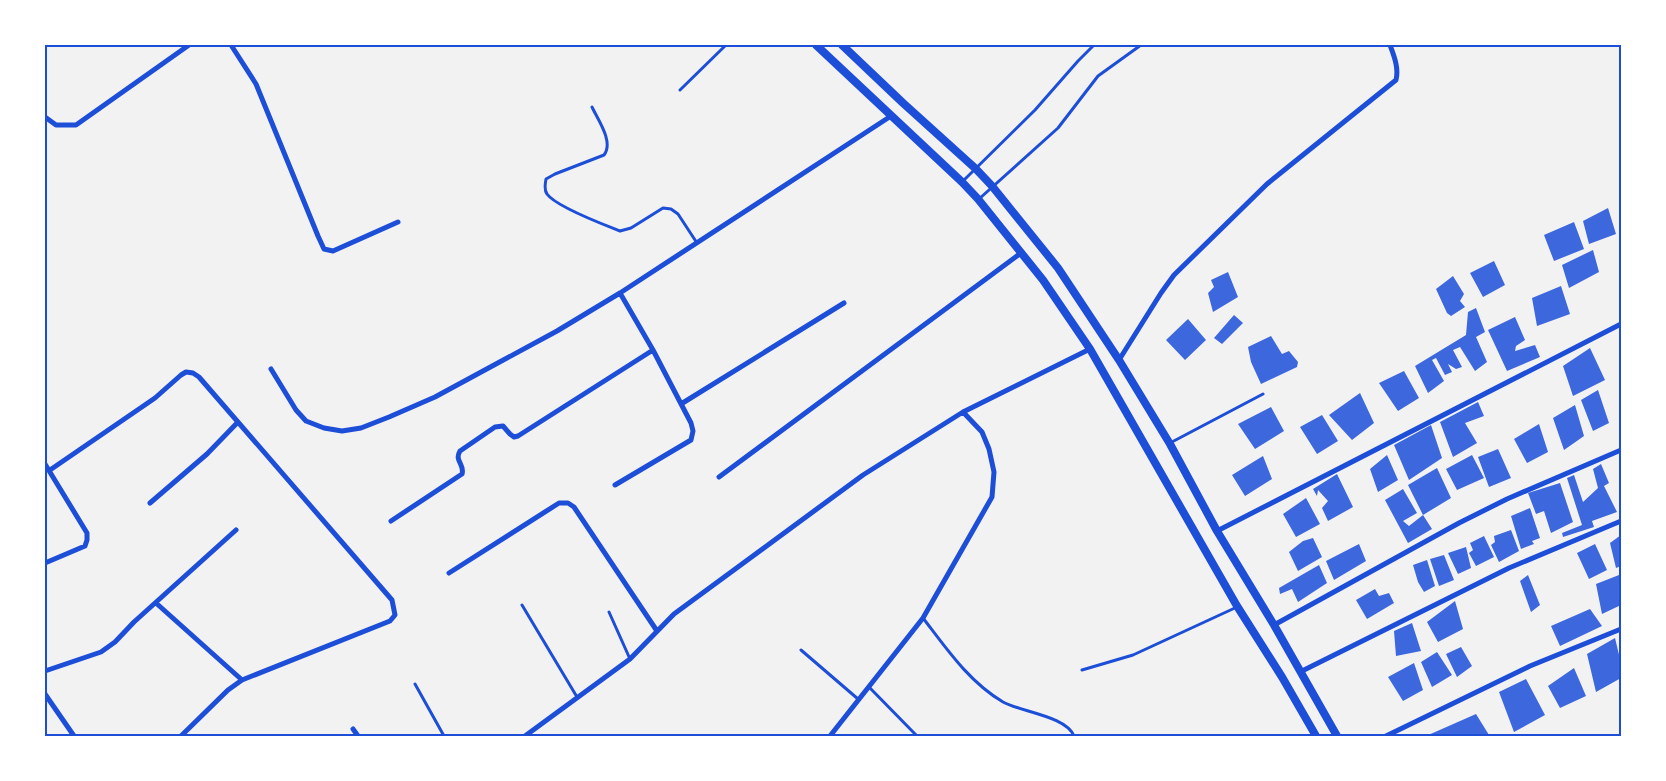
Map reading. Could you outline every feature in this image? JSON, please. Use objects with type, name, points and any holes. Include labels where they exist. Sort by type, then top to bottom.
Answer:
[{"type":"street","points":[[45,117],[56,124],[76,125],[189,45]]},
{"type":"street","points":[[231,45],[256,84],[324,249],[333,251],[398,222]]},
{"type":"street","points":[[816,45],[962,182],[978,199],[1043,280],[1090,349],[1237,606],[1282,677],[1316,736]]},
{"type":"street","points":[[842,45],[976,168],[1058,268],[1119,360],[1170,444],[1216,531],[1274,625],[1337,736]]},
{"type":"street","points":[[1119,360],[1161,293],[1174,276],[1267,184],[1396,80],[1397,67],[1390,45]]},
{"type":"street","points":[[271,369],[296,410],[306,421],[324,428],[342,431],[361,428],[435,397],[557,331],[620,294],[891,116]]},
{"type":"street","points":[[719,477],[1021,253]]},
{"type":"street","points":[[614,485],[691,440],[693,431],[653,350],[620,294]]},
{"type":"street","points":[[681,404],[844,303]]},
{"type":"street","points":[[1216,531],[1621,324]]},
{"type":"street","points":[[525,736],[638,653],[674,614],[863,476],[963,412],[1090,349]]},
{"type":"street","points":[[391,521],[462,474],[462,468],[457,460],[460,450],[495,427],[503,426],[514,437],[518,436],[653,350]]},
{"type":"street","points":[[50,470],[155,398],[180,375],[186,372],[193,373],[238,422],[392,600],[395,615],[390,621],[242,680],[228,690],[181,736]]},
{"type":"street","points":[[830,736],[923,618],[992,497],[994,472],[990,449],[982,432],[963,412]]},
{"type":"street","points":[[150,503],[207,454],[238,422]]},
{"type":"street","points":[[1274,625],[1459,523],[1507,499],[1621,450]]},
{"type":"street","points":[[45,464],[87,533],[85,546],[45,563]]},
{"type":"street","points":[[449,574],[559,503],[568,503],[574,507],[657,631]]},
{"type":"street","points":[[1300,672],[1509,568],[1621,521]]},
{"type":"street","points":[[45,671],[101,652],[115,642],[236,530]]},
{"type":"street","points":[[156,603],[242,680]]},
{"type":"street","points":[[1386,736],[1530,666],[1621,629]]},
{"type":"street","points":[[45,694],[74,736]]},
{"type":"street","points":[[353,730],[358,736]]},
{"type":"lane","points":[[680,90],[726,45]]},
{"type":"lane","points":[[962,182],[1036,110],[1094,45]]},
{"type":"lane","points":[[978,199],[1058,128],[1098,76],[1140,45]]},
{"type":"lane","points":[[592,106],[608,142],[608,149],[604,154],[546,179],[545,187],[547,194],[558,203],[603,225],[620,231],[631,228],[663,208],[671,208],[678,214],[697,243]]},
{"type":"lane","points":[[1170,444],[1263,394]]},
{"type":"lane","points":[[522,605],[577,697]]},
{"type":"lane","points":[[1082,670],[1134,655],[1237,606]]},
{"type":"lane","points":[[609,612],[630,659]]},
{"type":"lane","points":[[923,618],[953,658],[978,683],[1002,702],[1055,720],[1066,726],[1074,736]]},
{"type":"lane","points":[[801,650],[859,700]]},
{"type":"lane","points":[[415,684],[444,736]]},
{"type":"lane","points":[[869,687],[917,736]]},
{"type":"building","points":[[1608,208],[1616,234],[1589,244],[1583,221]]},
{"type":"building","points":[[1574,222],[1584,249],[1554,261],[1544,235]]},
{"type":"building","points":[[1593,250],[1599,272],[1569,288],[1562,265]]},
{"type":"building","points":[[1494,261],[1505,285],[1483,297],[1470,273]]},
{"type":"building","points":[[1228,272],[1238,297],[1213,312],[1208,293],[1214,287],[1211,280]]},
{"type":"building","points":[[1453,276],[1464,294],[1460,301],[1465,307],[1451,316],[1447,313],[1436,289]]},
{"type":"building","points":[[1561,286],[1570,314],[1537,326],[1532,298]]},
{"type":"building","points":[[1476,308],[1485,332],[1476,337],[1487,362],[1475,371],[1460,347],[1453,350],[1462,367],[1456,369],[1448,364],[1452,372],[1445,375],[1436,358],[1432,360],[1444,381],[1428,393],[1415,366],[1466,335],[1468,312]]},
{"type":"building","points":[[1234,315],[1243,323],[1222,344],[1214,338]]},
{"type":"building","points":[[1515,317],[1525,340],[1516,346],[1515,351],[1535,345],[1540,357],[1507,371],[1488,330]]},
{"type":"building","points":[[1188,319],[1206,340],[1185,360],[1166,340]]},
{"type":"building","points":[[1271,336],[1282,354],[1289,351],[1298,362],[1297,367],[1261,384],[1251,362],[1248,347]]},
{"type":"building","points":[[1590,348],[1605,380],[1573,396],[1563,366]]},
{"type":"building","points":[[1404,371],[1419,398],[1398,411],[1379,383]]},
{"type":"building","points":[[1598,390],[1609,423],[1593,431],[1581,400]]},
{"type":"building","points":[[1360,393],[1374,423],[1352,440],[1329,415]]},
{"type":"building","points":[[1478,402],[1484,416],[1465,423],[1477,443],[1453,457],[1440,422]]},
{"type":"building","points":[[1575,405],[1584,436],[1564,450],[1553,418]]},
{"type":"building","points":[[1271,407],[1284,431],[1255,449],[1238,424]]},
{"type":"building","points":[[1322,415],[1338,441],[1317,454],[1300,427]]},
{"type":"building","points":[[1539,424],[1548,452],[1527,463],[1514,439]]},
{"type":"building","points":[[1431,425],[1442,458],[1409,480],[1394,445]]},
{"type":"building","points":[[1498,449],[1511,478],[1489,487],[1478,457]]},
{"type":"building","points":[[1387,455],[1398,480],[1378,492],[1370,469]]},
{"type":"building","points":[[1472,455],[1484,478],[1457,490],[1446,469]]},
{"type":"building","points":[[1263,456],[1272,479],[1245,496],[1232,475]]},
{"type":"building","points":[[1601,464],[1609,483],[1604,486],[1617,512],[1592,521],[1594,527],[1563,537],[1562,533],[1582,525],[1567,478],[1574,475],[1583,502],[1598,488],[1593,469]]},
{"type":"building","points":[[1437,468],[1451,498],[1423,515],[1408,485]]},
{"type":"building","points":[[1337,474],[1353,507],[1328,521],[1322,508],[1328,501],[1318,490],[1317,496],[1313,489]]},
{"type":"building","points":[[1560,483],[1573,522],[1551,533],[1544,511],[1536,514],[1528,493]]},
{"type":"building","points":[[1403,489],[1417,513],[1403,521],[1409,526],[1423,515],[1432,529],[1408,543],[1385,500]]},
{"type":"building","points":[[1306,498],[1320,524],[1296,537],[1283,514]]},
{"type":"building","points":[[1530,508],[1540,538],[1532,541],[1534,544],[1521,549],[1511,516]]},
{"type":"building","points":[[1511,530],[1519,551],[1499,562],[1491,545],[1495,542],[1494,536]]},
{"type":"building","points":[[1621,535],[1621,566],[1616,568],[1610,543]]},
{"type":"building","points":[[1484,536],[1494,557],[1476,566],[1469,553],[1473,550],[1470,543]]},
{"type":"building","points":[[1313,538],[1322,557],[1298,571],[1289,552],[1303,541]]},
{"type":"building","points":[[1359,544],[1366,561],[1334,580],[1326,561]]},
{"type":"building","points":[[1595,544],[1607,570],[1589,579],[1577,553]]},
{"type":"building","points":[[1466,547],[1471,568],[1458,574],[1448,553]]},
{"type":"building","points":[[1444,555],[1454,580],[1439,586],[1430,559]]},
{"type":"building","points":[[1427,560],[1435,586],[1424,592],[1418,582],[1413,565]]},
{"type":"building","points":[[1319,565],[1327,583],[1298,602],[1292,589],[1280,594],[1279,588]]},
{"type":"building","points":[[1528,575],[1540,605],[1531,612],[1520,581]]},
{"type":"building","points":[[1619,575],[1621,582],[1621,605],[1602,614],[1596,584]]},
{"type":"building","points":[[1375,589],[1379,596],[1389,593],[1394,603],[1367,619],[1356,600]]},
{"type":"building","points":[[1455,601],[1463,629],[1438,642],[1427,622]]},
{"type":"building","points":[[1590,609],[1602,626],[1560,646],[1551,626]]},
{"type":"building","points":[[1412,623],[1421,651],[1396,656],[1394,631]]},
{"type":"building","points":[[1615,638],[1621,663],[1621,678],[1596,692],[1587,654]]},
{"type":"building","points":[[1461,647],[1472,666],[1457,677],[1446,654]]},
{"type":"building","points":[[1437,652],[1452,675],[1432,687],[1421,662]]},
{"type":"building","points":[[1414,663],[1423,690],[1403,701],[1388,677]]},
{"type":"building","points":[[1574,668],[1586,696],[1560,708],[1548,686]]},
{"type":"building","points":[[1526,679],[1545,715],[1514,732],[1499,692]]},
{"type":"building","points":[[1476,714],[1489,735],[1426,736]]}]
